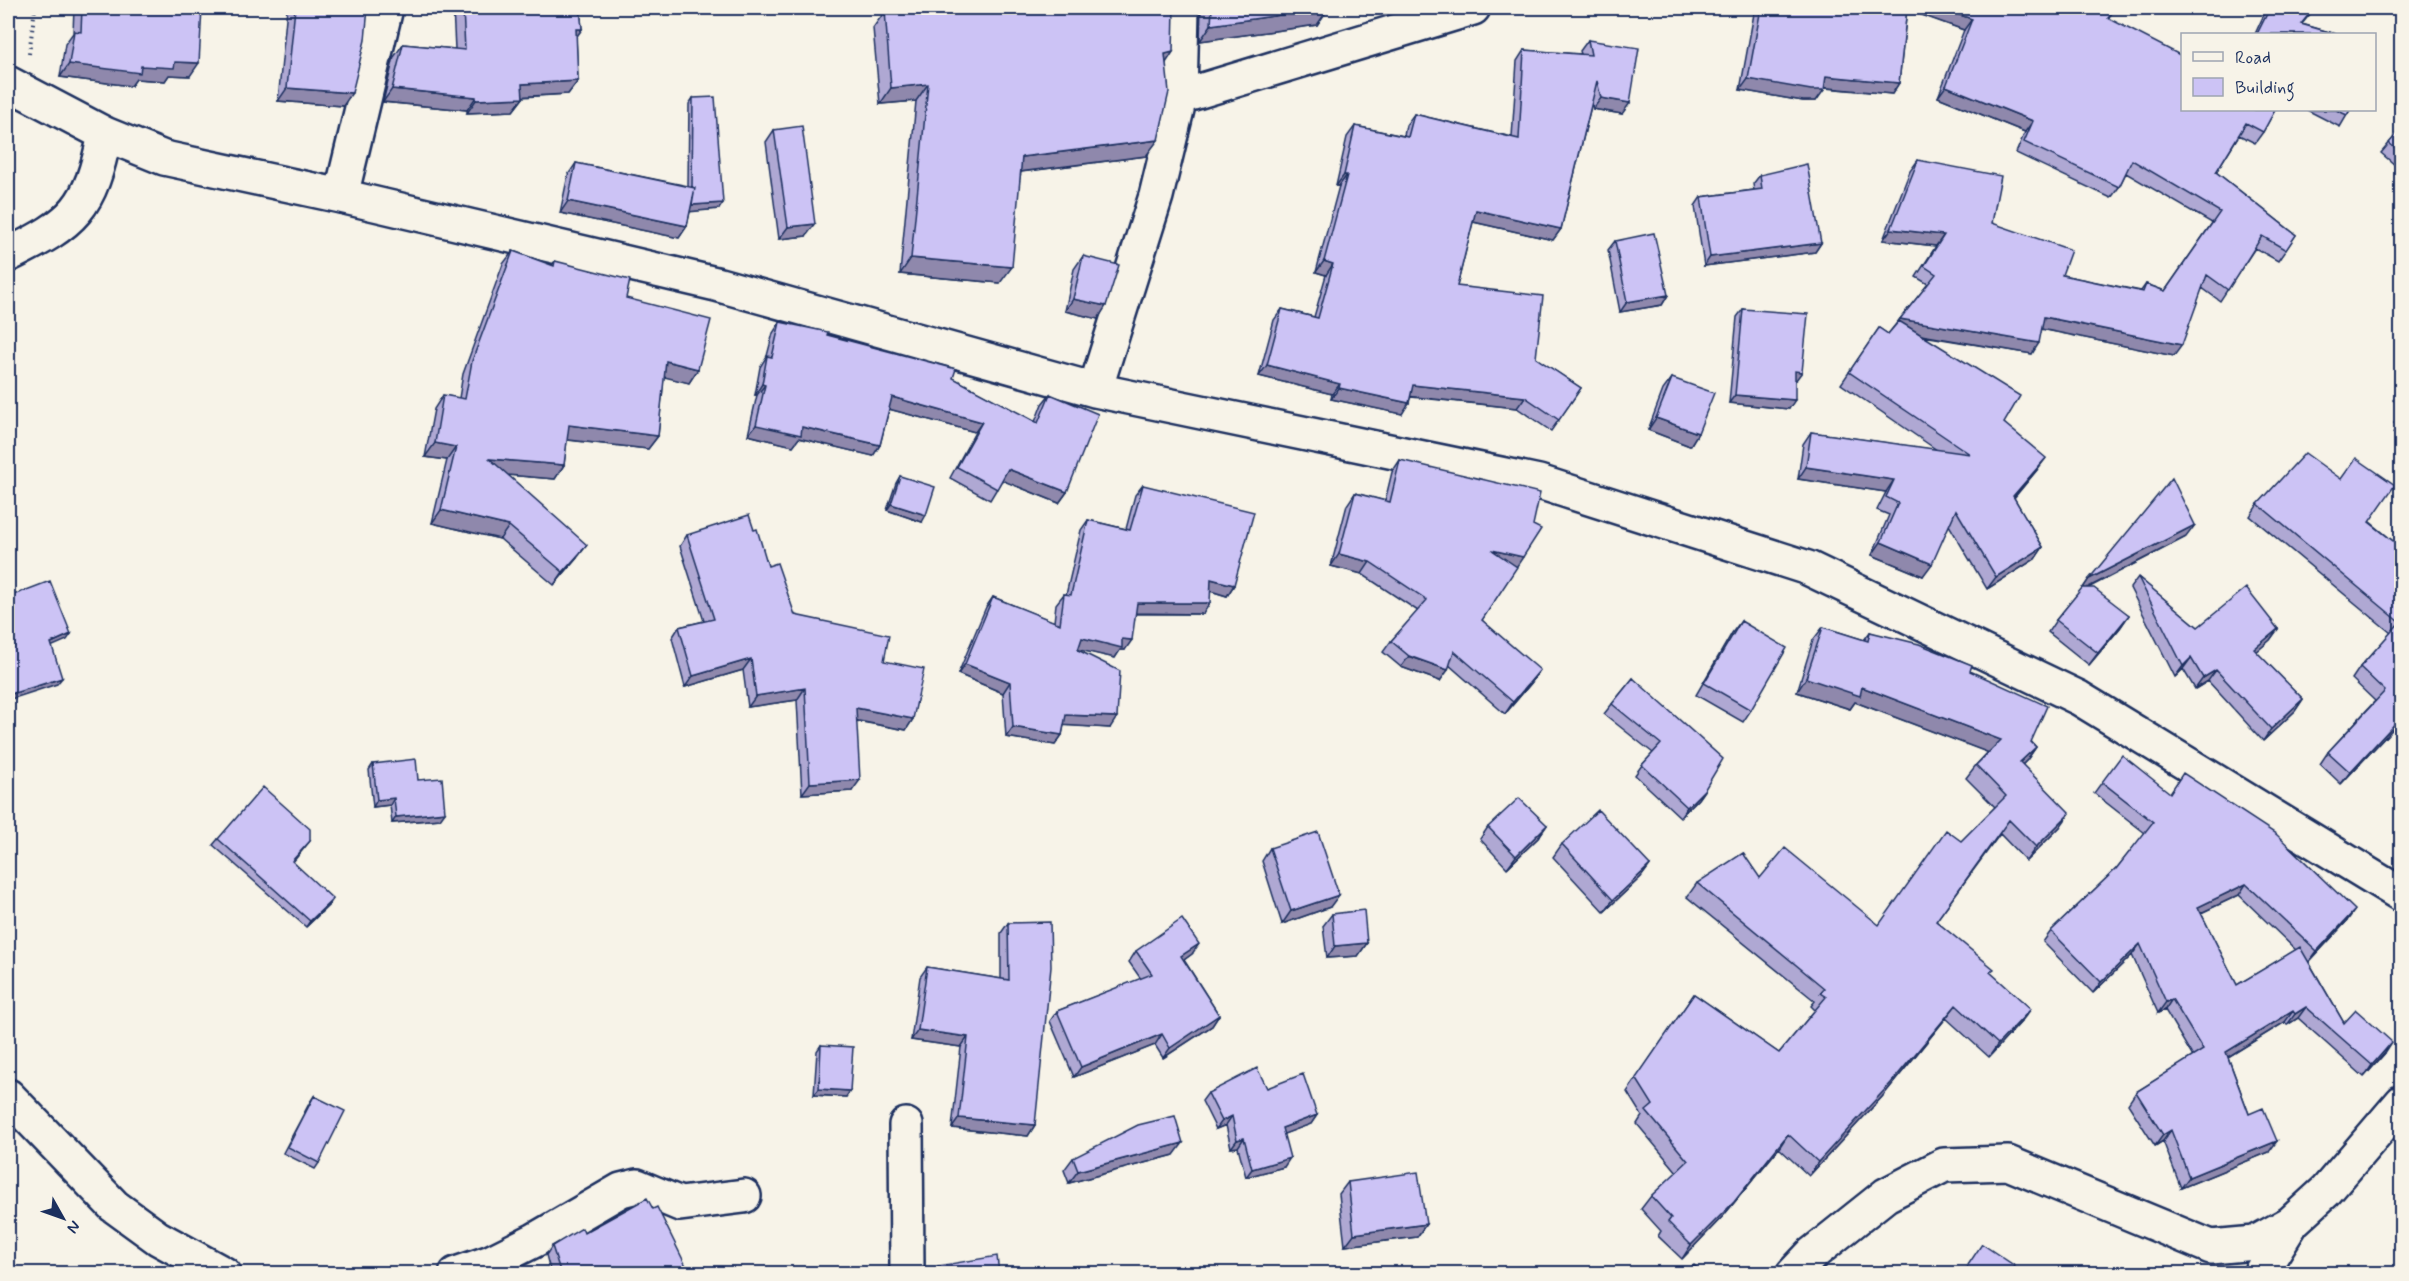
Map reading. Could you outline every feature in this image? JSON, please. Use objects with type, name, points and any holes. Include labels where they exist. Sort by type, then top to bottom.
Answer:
[{"type":"street","points":[[341,196],[386,8]]},
{"type":"street","points":[[1095,390],[1156,196],[1180,97],[1182,8]]},
{"type":"street","points":[[1180,97],[1473,8]]},
{"type":"street","points":[[15,88],[105,134],[164,158],[341,196],[716,284],[1095,390],[1539,482],[1808,568],[2079,698],[2402,895]]},
{"type":"street","points":[[8,255],[52,234],[80,208],[97,175],[105,134]]},
{"type":"street","points":[[8,1096],[114,1206],[158,1238],[224,1274]]},
{"type":"street","points":[[1793,1274],[1812,1254],[1886,1195],[1944,1165],[2008,1163],[2211,1247],[2254,1243],[2291,1223],[2326,1191],[2402,1102]]},
{"type":"street","points":[[906,1125],[907,1274]]},
{"type":"street","points":[[456,1274],[491,1262],[621,1190],[637,1186],[680,1204],[744,1196]]},
{"type":"street","points":[[2260,1274],[2291,1223]]},
{"type":"path","points":[[15,88],[35,8]]},
{"type":"building","points":[[82,8],[202,8],[199,63],[175,62],[174,68],[141,66],[140,73],[69,64],[74,31],[81,32]]},
{"type":"building","points":[[295,8],[368,8],[365,40],[352,93],[287,88]]},
{"type":"building","points":[[463,8],[580,8],[582,29],[576,29],[578,81],[522,84],[523,98],[476,100],[476,97],[392,89],[403,44],[465,50]]},
{"type":"building","points":[[923,8],[1174,8],[1173,52],[1165,54],[1169,92],[1158,140],[1022,157],[1012,267],[911,258],[928,84],[891,88],[885,11]]},
{"type":"building","points":[[1212,8],[1329,8],[1211,25]]},
{"type":"building","points":[[1761,8],[1907,8],[1899,83],[1826,76],[1824,90],[1811,90],[1748,79]]},
{"type":"building","points":[[1940,8],[2116,8],[2108,18],[2181,55],[2181,111],[2274,111],[2263,132],[2246,123],[2216,172],[2296,235],[2286,250],[2262,236],[2228,290],[2207,275],[2182,345],[2044,317],[2039,343],[1900,319],[1936,274],[1924,266],[1944,235],[1891,229],[1918,160],[2001,176],[1992,223],[2071,250],[2062,275],[2143,292],[2146,284],[2165,291],[2220,212],[2132,160],[2119,187],[2024,142],[2033,121],[1946,86],[1972,19]]},
{"type":"building","points":[[2270,8],[2314,8],[2301,24],[2332,33],[2258,33]]},
{"type":"building","points":[[1588,40],[1639,48],[1630,103],[1601,98],[1597,81],[1561,229],[1476,210],[1457,286],[1543,296],[1536,358],[1581,388],[1559,420],[1525,397],[1413,385],[1409,403],[1339,388],[1340,384],[1267,365],[1282,309],[1318,318],[1333,264],[1324,261],[1347,175],[1344,175],[1355,126],[1408,137],[1414,114],[1519,139],[1524,50],[1591,55]]},
{"type":"building","points":[[715,97],[723,203],[692,205],[695,188],[692,187],[693,98]]},
{"type":"building","points":[[802,126],[815,224],[788,227],[774,130]]},
{"type":"building","points":[[2402,128],[2402,154],[2389,143]]},
{"type":"building","points":[[576,163],[695,188],[687,226],[568,201]]},
{"type":"building","points":[[1807,164],[1821,243],[1710,257],[1701,197],[1762,189],[1760,175]]},
{"type":"building","points":[[1654,233],[1668,295],[1627,302],[1615,241]]},
{"type":"building","points":[[513,251],[554,266],[555,261],[630,280],[626,298],[711,320],[698,369],[666,361],[658,436],[569,425],[564,465],[490,459],[587,545],[563,572],[509,526],[441,510],[456,447],[435,443],[443,395],[465,399],[472,361]]},
{"type":"building","points":[[1083,256],[1119,265],[1106,306],[1073,299]]},
{"type":"building","points":[[1743,309],[1808,314],[1802,372],[1795,371],[1795,400],[1735,395]]},
{"type":"building","points":[[1899,321],[2020,396],[2004,423],[2046,458],[2013,496],[2043,547],[1996,577],[1956,510],[1932,564],[1881,542],[1898,503],[1886,497],[1894,480],[1806,467],[1811,432],[1970,454],[1849,372],[1879,328],[1888,334]]},
{"type":"building","points":[[780,322],[828,332],[827,335],[956,369],[953,378],[1038,423],[1050,394],[1098,414],[1067,492],[1008,469],[997,489],[957,467],[982,422],[892,397],[880,445],[802,427],[801,435],[756,425],[765,385],[762,384],[767,356],[772,357]]},
{"type":"building","points":[[1672,378],[1714,393],[1698,433],[1656,418]]},
{"type":"building","points":[[2305,453],[2341,479],[2356,458],[2395,485],[2369,522],[2402,548],[2402,716],[2350,772],[2328,752],[2385,691],[2360,667],[2400,622],[2258,504]]},
{"type":"building","points":[[1400,460],[1540,493],[1533,525],[1541,529],[1523,557],[1492,550],[1517,567],[1482,620],[1540,670],[1513,702],[1454,651],[1448,670],[1409,656],[1391,641],[1427,600],[1370,562],[1339,554],[1355,493],[1390,502]]},
{"type":"building","points":[[900,476],[935,487],[926,515],[891,504]]},
{"type":"building","points":[[2172,478],[2195,525],[2089,579]]},
{"type":"building","points":[[1143,485],[1254,512],[1234,585],[1211,579],[1210,603],[1137,603],[1132,640],[1122,639],[1122,648],[1082,638],[1078,650],[1120,671],[1117,717],[1066,715],[1062,735],[1013,727],[1010,682],[965,664],[993,597],[1060,624],[1064,594],[1071,595],[1088,520],[1130,530]]},
{"type":"building","points":[[749,515],[754,530],[757,529],[768,566],[777,563],[795,615],[889,635],[884,661],[924,669],[913,719],[856,708],[860,780],[810,783],[805,688],[756,696],[751,659],[693,676],[679,627],[714,619],[687,535]]},
{"type":"building","points":[[2138,577],[2198,627],[2246,588],[2278,629],[2254,649],[2303,699],[2271,729],[2216,670],[2203,678],[2191,658],[2183,666]]},
{"type":"building","points":[[50,581],[71,634],[51,643],[62,678],[8,695],[8,597]]},
{"type":"building","points":[[2082,588],[2094,588],[2129,615],[2098,653],[2056,620]]},
{"type":"building","points":[[1741,621],[1787,648],[1751,710],[1704,683]]},
{"type":"building","points":[[1823,627],[1868,641],[1870,632],[1919,644],[1972,665],[1970,671],[2047,706],[2031,742],[2036,747],[2020,762],[2070,813],[2036,847],[2009,820],[1936,921],[1994,969],[1990,972],[2031,1009],[1998,1044],[1956,1005],[1891,1083],[1818,1162],[1788,1134],[1734,1202],[1691,1245],[1668,1222],[1671,1218],[1651,1196],[1688,1161],[1646,1111],[1653,1105],[1636,1078],[1694,994],[1779,1053],[1826,997],[1820,993],[1824,988],[1697,883],[1743,853],[1760,878],[1785,848],[1879,925],[1946,830],[1961,841],[2006,796],[1976,765],[2001,740],[1862,687],[1860,696],[1806,678]]},
{"type":"building","points":[[1633,678],[1723,759],[1705,789],[1687,807],[1642,765],[1661,744],[1612,704]]},
{"type":"building","points":[[2122,755],[2170,793],[2183,773],[2276,834],[2355,910],[2317,951],[2246,884],[2198,907],[2237,985],[2300,947],[2344,1023],[2356,1010],[2392,1042],[2372,1065],[2306,1007],[2295,1014],[2293,1011],[2226,1052],[2249,1114],[2263,1108],[2277,1141],[2189,1177],[2171,1130],[2163,1135],[2136,1092],[2203,1050],[2172,999],[2166,1002],[2140,944],[2101,982],[2051,931],[2116,869],[2153,822],[2102,782]]},
{"type":"building","points":[[416,759],[418,780],[442,778],[445,812],[396,817],[394,798],[377,800],[373,764]]},
{"type":"building","points":[[263,787],[310,829],[310,841],[292,861],[333,899],[310,921],[218,839]]},
{"type":"building","points":[[1519,798],[1547,825],[1516,856],[1488,827]]},
{"type":"building","points":[[1598,810],[1650,865],[1613,900],[1562,844]]},
{"type":"building","points":[[1318,832],[1339,895],[1291,911],[1270,848]]},
{"type":"building","points":[[1364,910],[1367,943],[1335,946],[1332,914]]},
{"type":"building","points":[[1182,919],[1199,944],[1181,956],[1219,1015],[1170,1048],[1162,1034],[1081,1067],[1057,1011],[1152,974],[1136,951]]},
{"type":"building","points":[[1050,922],[1051,967],[1035,1125],[959,1118],[968,1037],[918,1030],[927,967],[1009,980],[1008,923]]},
{"type":"building","points":[[821,1045],[853,1047],[850,1091],[819,1089]]},
{"type":"building","points":[[1257,1068],[1267,1088],[1303,1074],[1317,1115],[1282,1128],[1290,1158],[1252,1169],[1244,1138],[1237,1140],[1232,1116],[1222,1121],[1208,1093]]},
{"type":"building","points":[[314,1096],[345,1111],[319,1163],[288,1147]]},
{"type":"building","points":[[1175,1116],[1183,1143],[1078,1171],[1073,1158],[1138,1125]]},
{"type":"building","points":[[1418,1172],[1426,1224],[1354,1234],[1348,1182]]},
{"type":"building","points":[[647,1198],[653,1209],[657,1207],[690,1274],[561,1274],[552,1246],[582,1228],[584,1233]]},
{"type":"building","points":[[1982,1244],[2015,1266],[2010,1274],[1962,1274]]},
{"type":"building","points":[[997,1256],[999,1274],[940,1274],[938,1266]]},
{"type":"building","points":[[1694,1265],[1704,1274],[1687,1274]]}]
